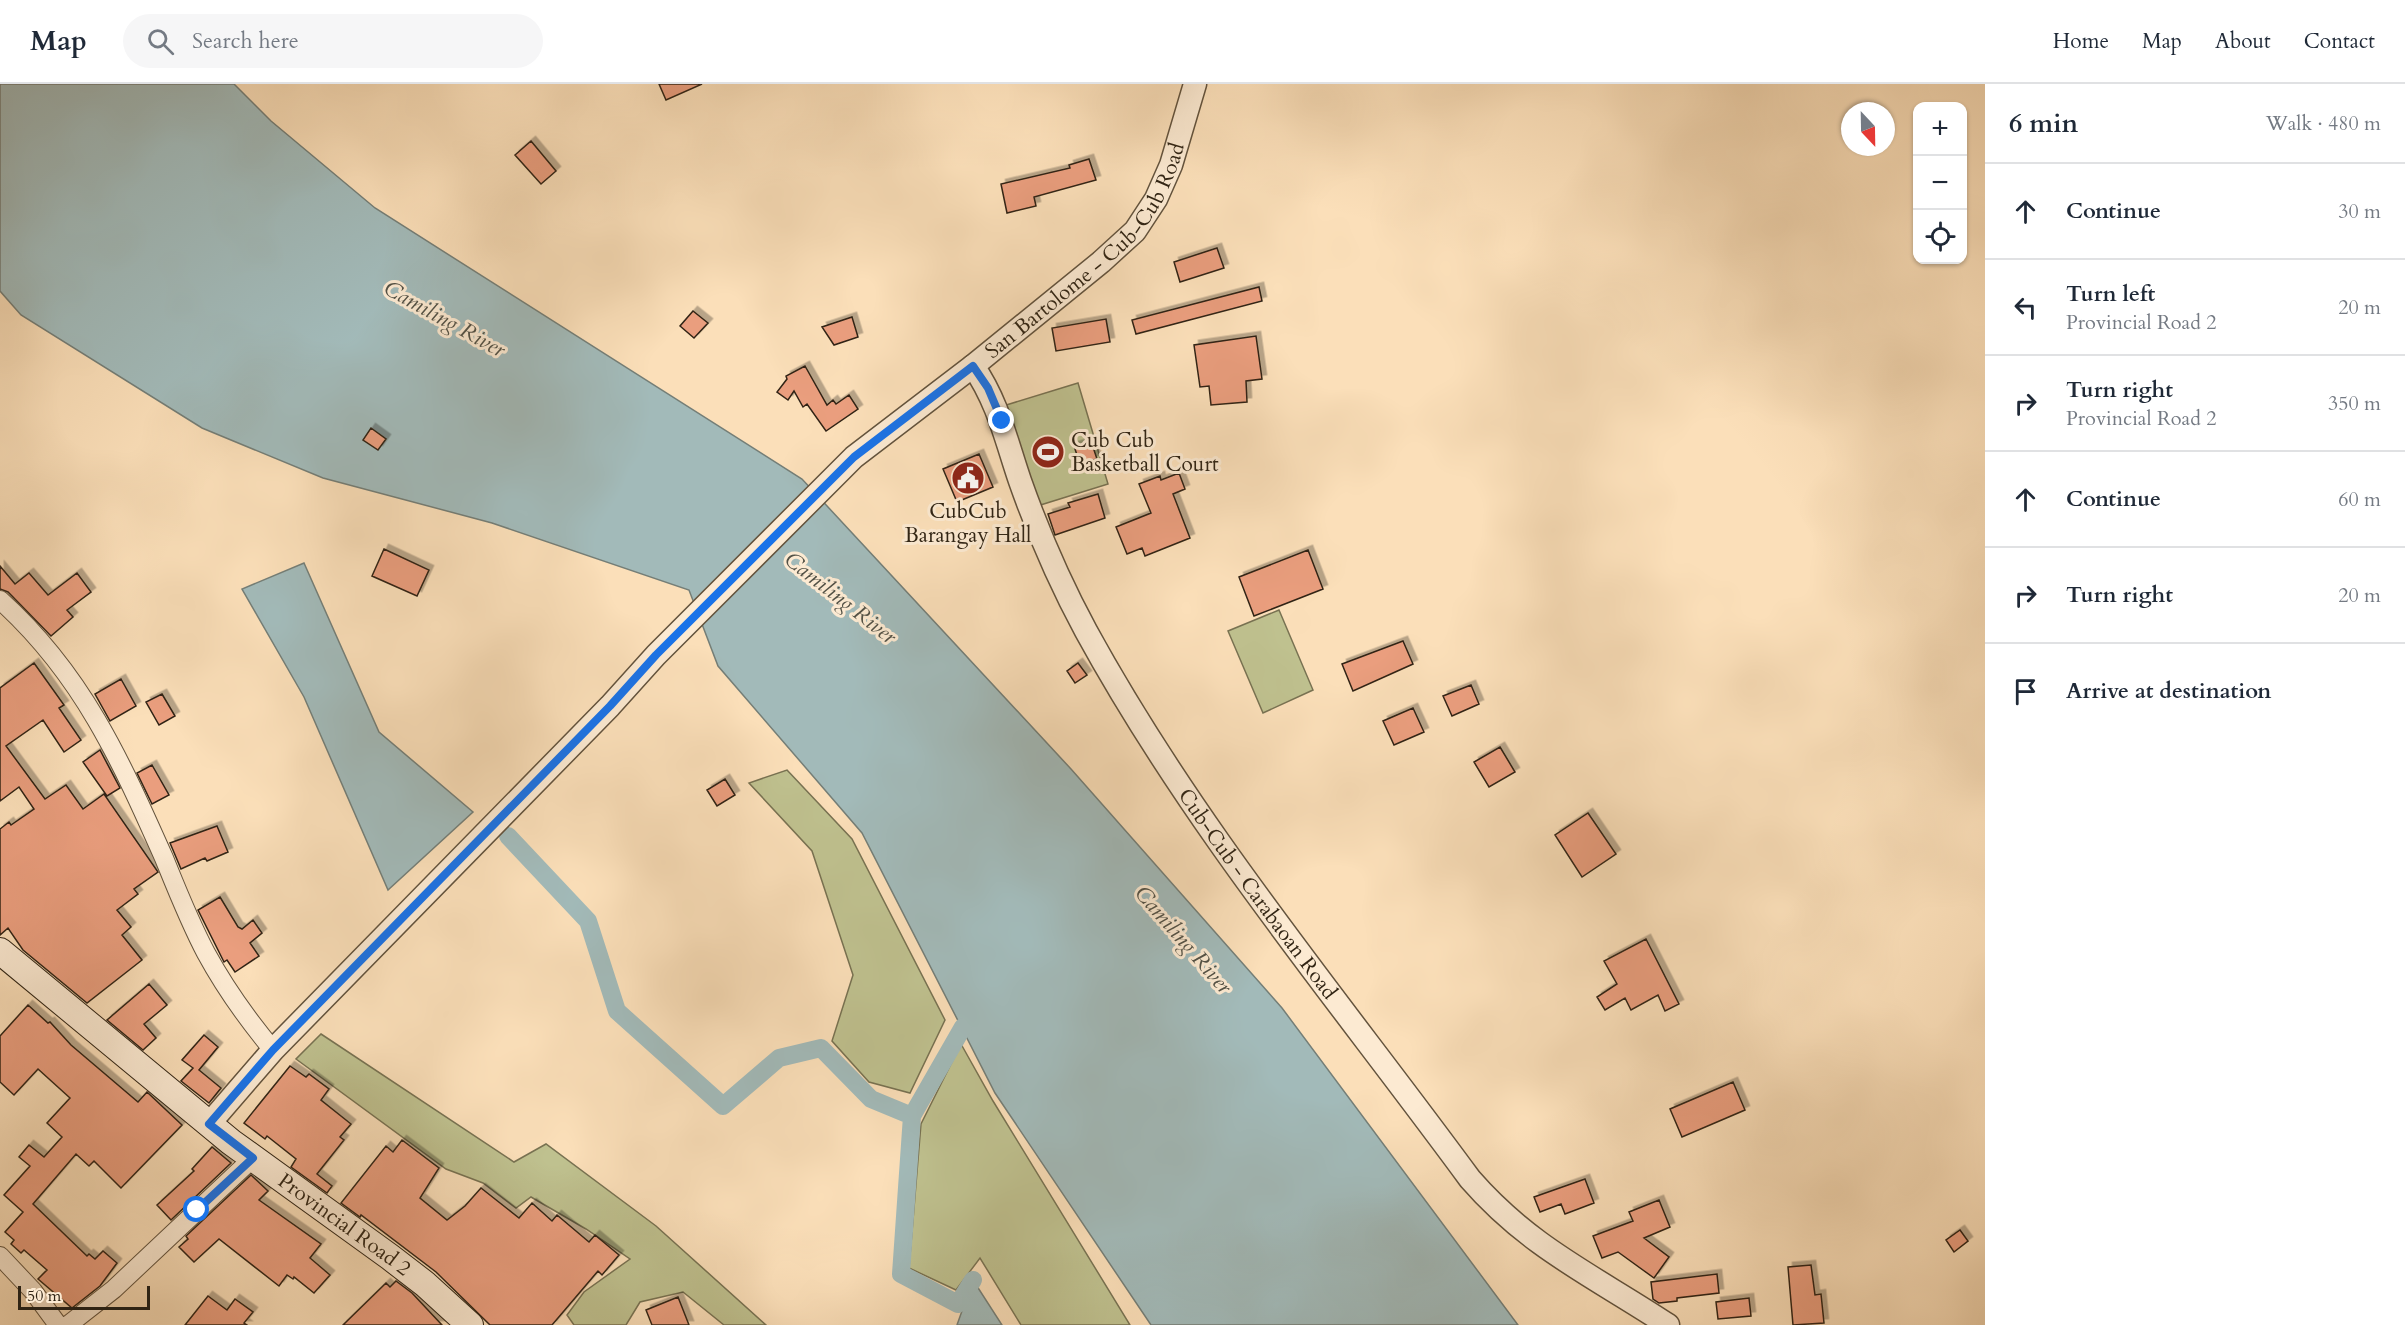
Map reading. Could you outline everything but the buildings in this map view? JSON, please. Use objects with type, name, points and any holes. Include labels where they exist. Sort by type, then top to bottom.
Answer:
[{"type":"main road","name":"Provincial Road 2","points":[[0,951],[209,1124],[390,1257],[425,1284],[470,1325]]},
{"type":"street","name":"San Bartolome - Cub-Cub Road","points":[[273,1050],[610,706],[656,655],[854,457],[973,366],[1101,262],[1134,231],[1156,199],[1171,165],[1195,84]]},
{"type":"street","name":"Cub-Cub - Carabaoan Road","points":[[973,366],[995,403],[1032,513],[1086,631],[1172,773],[1264,906],[1470,1179],[1493,1205],[1552,1253],[1668,1325]]},
{"type":"street","points":[[0,600],[55,657],[93,710],[124,772],[206,952],[248,1020],[273,1050],[209,1124]]},
{"type":"street","points":[[68,1325],[114,1289],[253,1158]]},
{"type":"street","points":[[0,1256],[33,1292],[58,1325]]},
{"type":"green space","points":[[1078,383],[1108,484],[1034,507],[1003,406]]},
{"type":"green space","points":[[1279,610],[1313,690],[1263,713],[1228,631]]},
{"type":"green space","points":[[787,770],[852,839],[945,1020],[910,1093],[869,1082],[832,1041],[853,975],[812,851],[749,783]]},
{"type":"green space","points":[[321,1034],[514,1162],[546,1144],[656,1226],[766,1325],[724,1325],[683,1292],[640,1302],[626,1325],[574,1325],[567,1315],[584,1292],[630,1259],[586,1229],[531,1197],[516,1208],[483,1183],[446,1169],[296,1059]]},
{"type":"green space","points":[[961,1044],[993,1101],[1130,1325],[1021,1325],[980,1258],[956,1290],[909,1268],[921,1124]]},
{"type":"water","name":"Camiling River","points":[[0,84],[234,84],[271,121],[375,208],[802,479],[1071,769],[1282,1008],[1518,1325],[1151,1325],[995,1093],[862,833],[718,666],[689,590],[492,523],[323,478],[202,428],[21,315],[0,291]]},
{"type":"water","points":[[304,563],[379,732],[473,812],[388,890],[304,697],[242,589]]},
{"type":"water","points":[[973,1280],[1002,1325],[957,1325]]},
{"type":"waterway","points":[[508,836],[588,921],[617,1011],[723,1106],[779,1058],[821,1048],[871,1099],[912,1116],[963,1027]]},
{"type":"waterway","points":[[912,1116],[901,1274],[958,1304],[973,1280]]},
{"type":"place","name":"Cub Cub Basketball Court","points":[[1048,452]]},
{"type":"place","name":"CubCub Barangay Hall","points":[[968,478]]},
{"type":"route","points":[[197,1210],[253,1158],[209,1124],[273,1050],[610,706],[656,655],[854,457],[973,366],[988,388],[1002,421]]}]
